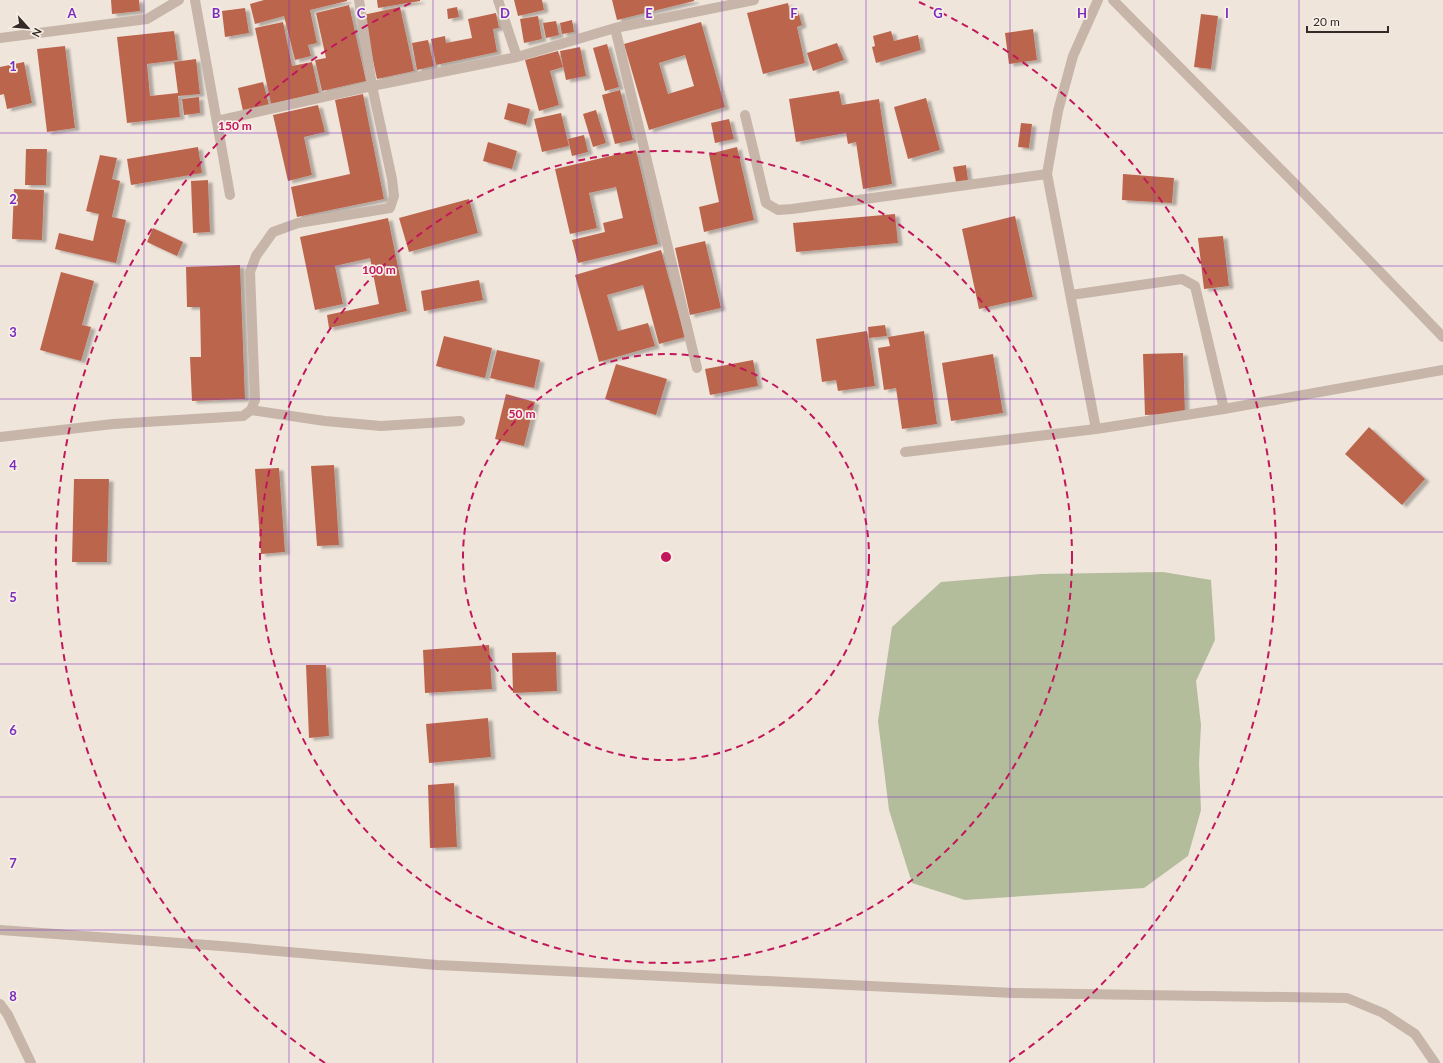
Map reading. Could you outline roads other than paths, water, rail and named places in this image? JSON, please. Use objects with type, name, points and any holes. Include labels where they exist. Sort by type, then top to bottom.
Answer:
[{"type":"street","points":[[0,38],[147,19],[179,0]]},
{"type":"street","points":[[195,0],[230,196]]},
{"type":"street","points":[[0,437],[113,424],[243,416],[251,410],[255,400],[250,272],[256,256],[273,232],[298,223],[390,208],[394,196],[392,179],[372,86],[358,0]]},
{"type":"street","points":[[498,0],[517,57]]},
{"type":"street","points":[[217,121],[372,86],[517,57],[615,28],[754,0]]},
{"type":"street","points":[[1096,429],[1047,174],[1058,111],[1073,56],[1098,0]]},
{"type":"street","points":[[1113,0],[1300,189],[1443,337]]},
{"type":"street","points":[[615,28],[697,368]]},
{"type":"street","points":[[745,115],[766,203],[778,210],[1047,174]]},
{"type":"street","points":[[1071,294],[1182,279],[1195,286],[1224,409]]},
{"type":"street","points":[[905,452],[1096,429],[1224,409],[1443,370]]},
{"type":"street","points":[[251,410],[325,421],[381,426],[460,421]]},
{"type":"street","points":[[0,930],[221,946],[437,965],[1013,993],[1347,998],[1383,1013],[1415,1034],[1435,1063]]},
{"type":"street","points":[[0,1004],[8,1015],[31,1063]]}]
